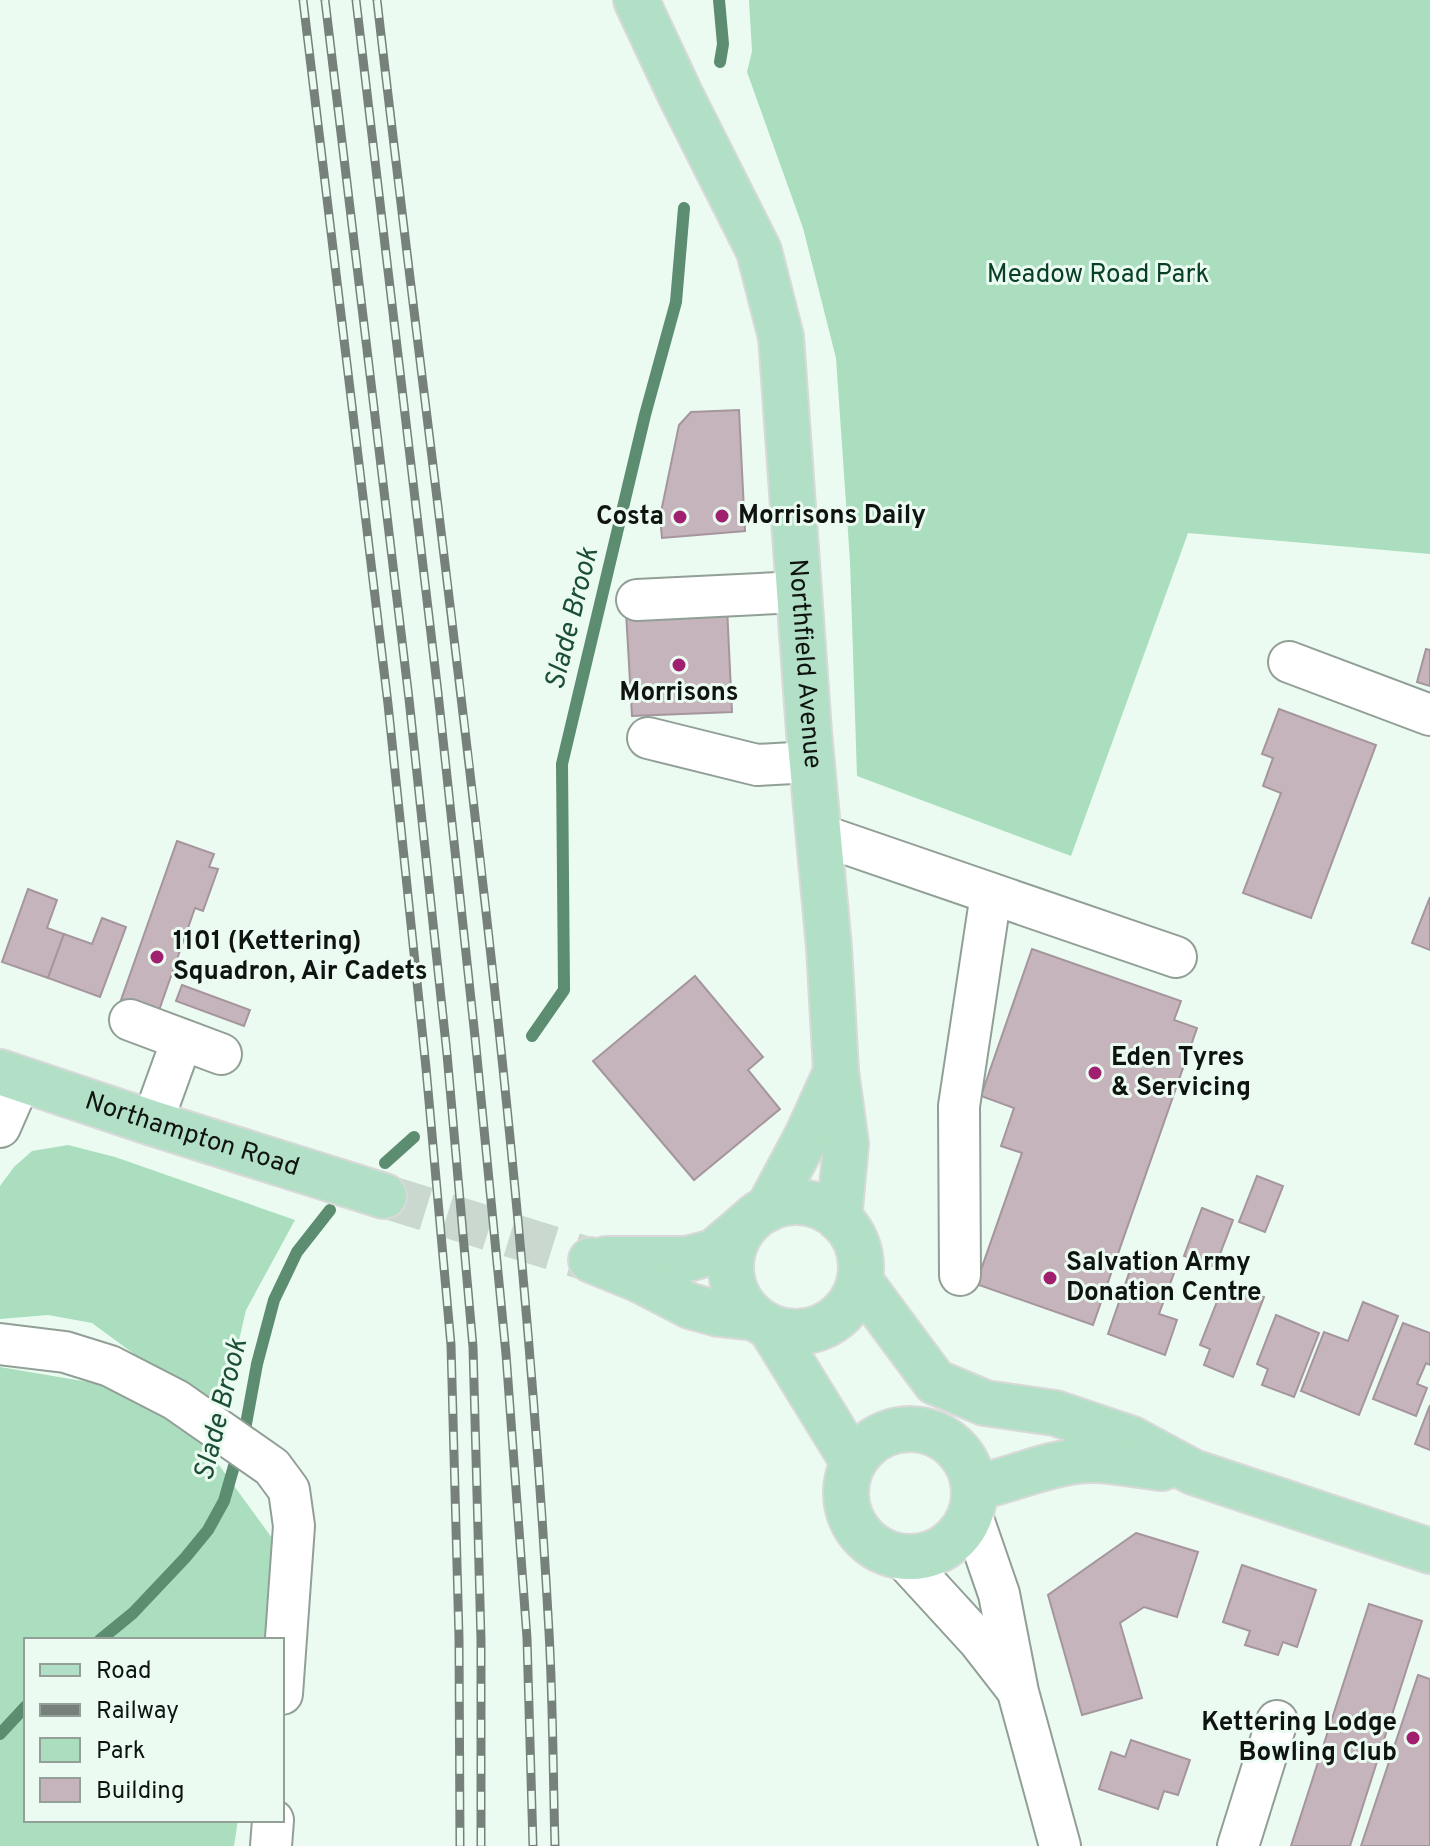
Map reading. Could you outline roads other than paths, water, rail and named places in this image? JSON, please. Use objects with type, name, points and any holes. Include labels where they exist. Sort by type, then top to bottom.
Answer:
[{"type":"main road","name":"Northfield Avenue","points":[[636,0],[759,251],[781,337],[811,762],[829,947],[836,1071],[846,1144],[839,1219]]},
{"type":"main road","name":"Northfield Avenue","points":[[760,1214],[808,1134],[836,1071]]},
{"type":"main road","name":"Northampton Road","points":[[11,1075],[384,1196]]},
{"type":"main road","points":[[786,1203],[805,1203],[824,1208],[851,1232],[862,1263],[860,1281],[852,1302],[836,1319],[816,1330],[793,1333],[763,1322],[690,1306],[638,1279],[591,1260],[687,1259],[714,1252],[760,1214],[786,1203]]},
{"type":"main road","points":[[760,1214],[742,1231],[735,1245],[731,1261],[736,1292],[744,1306],[763,1322],[853,1462]]},
{"type":"main road","points":[[860,1281],[935,1382],[985,1403],[1043,1411],[1132,1439],[1193,1472],[1430,1551]]},
{"type":"main road","points":[[935,1382],[935,1435]]},
{"type":"main road","points":[[935,1435],[985,1403]]},
{"type":"main road","points":[[909,1430],[935,1435],[956,1449],[968,1467],[972,1500],[960,1533],[944,1548],[923,1556],[902,1557],[878,1549],[859,1533],[848,1510],[846,1486],[853,1462],[868,1445],[887,1434],[909,1430]]},
{"type":"main road","points":[[972,1500],[1001,1482],[1037,1469],[1089,1460],[1193,1472]]},
{"type":"street","points":[[637,600],[798,592]]},
{"type":"street","points":[[1289,662],[1430,715]]},
{"type":"street","points":[[648,738],[757,765],[811,762]]},
{"type":"street","points":[[818,834],[1176,957]]},
{"type":"street","points":[[960,1275],[959,1106],[991,894]]},
{"type":"street","points":[[130,1020],[221,1054]]},
{"type":"street","points":[[152,1123],[182,1040]]},
{"type":"street","points":[[0,1127],[11,1075]]},
{"type":"street","points":[[0,1344],[65,1352],[110,1366],[176,1400],[272,1467],[289,1490],[294,1526],[284,1666]]},
{"type":"street","points":[[972,1500],[999,1594],[1018,1692],[1060,1846]]},
{"type":"street","points":[[902,1557],[979,1641],[1018,1692]]},
{"type":"street","points":[[1238,1846],[1277,1721]]},
{"type":"street","points":[[271,1846],[273,1822]]},
{"type":"waterway","name":"Slade Brook","points":[[719,0],[723,44],[720,62]]},
{"type":"waterway","name":"Slade Brook","points":[[532,1036],[564,990],[562,764],[645,415],[676,302],[684,208]]},
{"type":"waterway","name":"Slade Brook","points":[[385,1163],[414,1137]]},
{"type":"waterway","name":"Slade Brook","points":[[102,1638],[133,1613],[185,1558],[208,1530],[224,1501],[246,1424],[257,1364],[274,1300],[297,1252],[330,1210]]},
{"type":"waterway","name":"Slade Brook","points":[[0,1734],[24,1708]]},
{"type":"tunnel","points":[[384,1196],[591,1260]]},
{"type":"railway","points":[[303,0],[388,704],[451,1345],[459,1638],[460,1846]]},
{"type":"railway","points":[[325,0],[409,699],[447,1054],[473,1347],[481,1640],[481,1846]]},
{"type":"railway","points":[[356,0],[438,693],[506,1354],[527,1638],[533,1846]]},
{"type":"railway","points":[[377,0],[475,814],[518,1223],[536,1427],[549,1632],[555,1846]]},
{"type":"place","name":"Morrisons Daily","points":[[722,516]]},
{"type":"place","name":"Costa","points":[[680,517]]},
{"type":"place","name":"Morrisons","points":[[679,665]]},
{"type":"place","name":"1101 (Kettering) Squadron, Air Cadets","points":[[157,957]]},
{"type":"place","name":"Eden Tyres & Servicing","points":[[1095,1073]]},
{"type":"place","name":"Salvation Army Donation Centre","points":[[1050,1278]]},
{"type":"place","name":"Kettering Lodge Bowling Club","points":[[1413,1738]]},
{"type":"park label","name":"Meadow Road Park","points":[[1098,275]]}]
